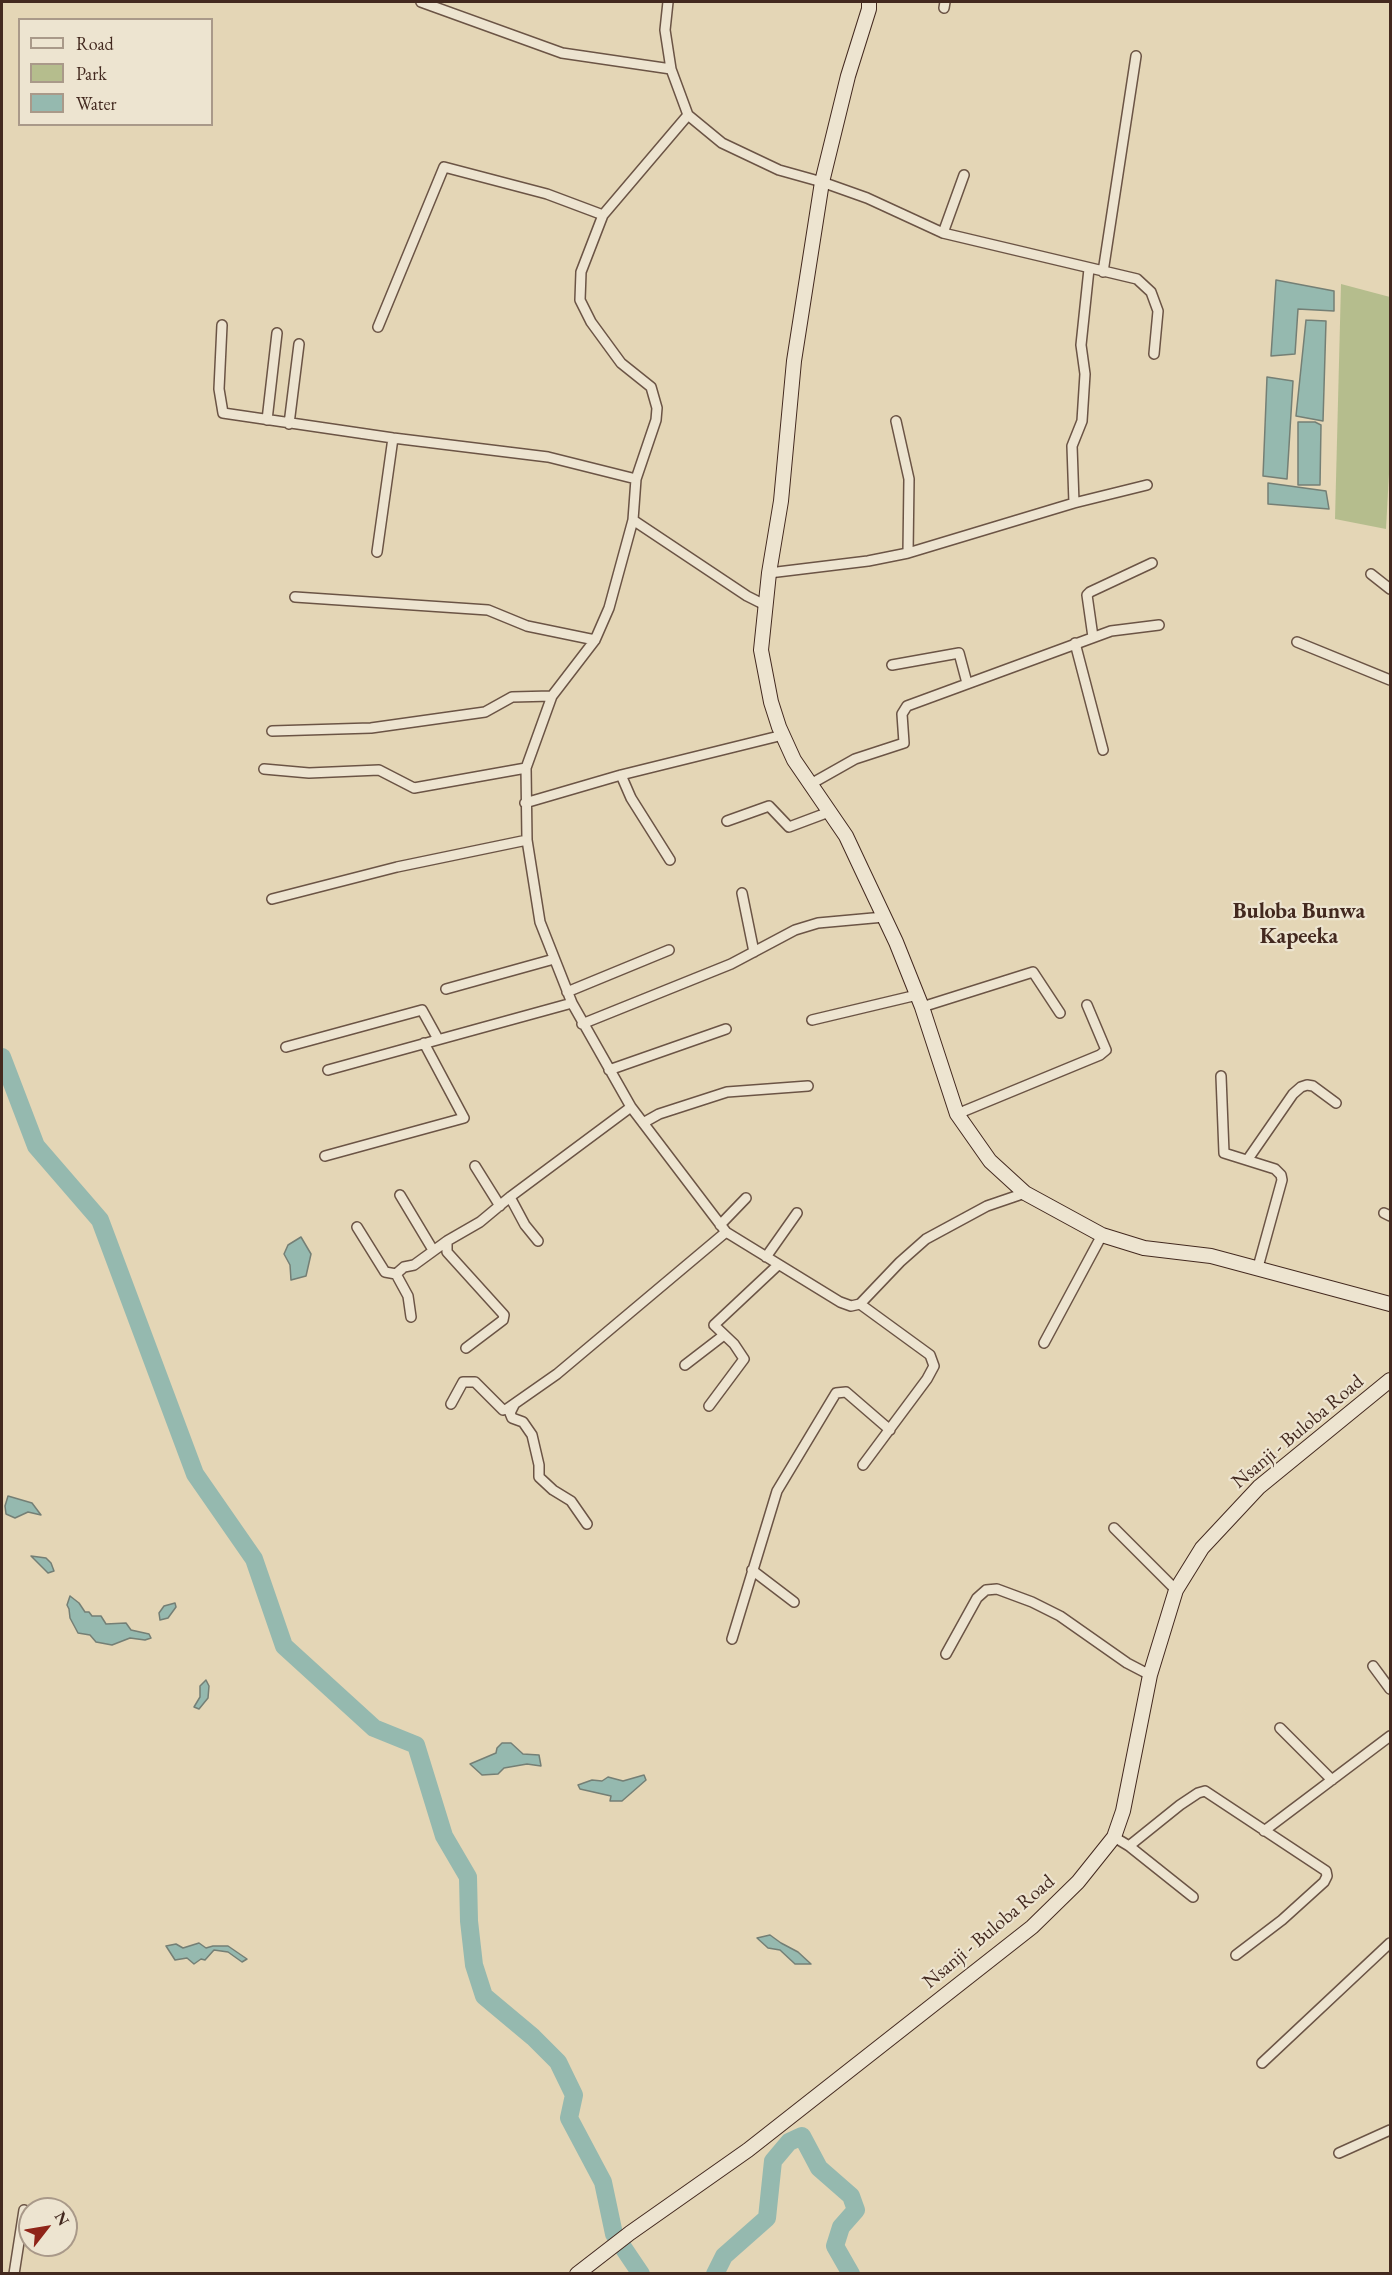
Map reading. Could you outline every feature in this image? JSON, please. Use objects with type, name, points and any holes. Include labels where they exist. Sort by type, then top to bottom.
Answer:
[{"type":"street","points":[[421,2],[562,53],[671,69]]},
{"type":"street","points":[[668,2],[665,30],[671,69],[688,115],[722,142],[779,170],[867,198],[943,233],[1137,279],[1151,292],[1158,311],[1154,354]]},
{"type":"street","points":[[869,2],[869,9],[848,75],[822,182],[794,361],[781,501],[765,605],[761,650],[763,669],[771,702],[783,735],[809,785],[846,836],[884,917],[919,1001],[957,1114],[990,1161],[1025,1194],[1102,1235],[1144,1248],[1211,1256],[1390,1304]]},
{"type":"street","points":[[1103,272],[1136,56]]},
{"type":"street","points":[[688,115],[603,214],[581,272],[580,300],[591,322],[621,363],[651,387],[656,420],[636,479],[633,520],[609,608],[595,640],[552,696],[526,768],[527,840],[540,922],[572,1004],[631,1107],[723,1229],[840,1302],[851,1306],[860,1304],[900,1262],[926,1239],[987,1206],[1025,1194]]},
{"type":"street","points":[[378,327],[444,167],[547,194],[603,214]]},
{"type":"street","points":[[943,233],[964,175]]},
{"type":"street","points":[[1074,503],[1072,446],[1082,421],[1085,374],[1081,345],[1089,269]]},
{"type":"street","points":[[222,325],[219,389],[223,413],[289,424],[548,457],[636,479]]},
{"type":"street","points":[[267,420],[277,333]]},
{"type":"street","points":[[289,424],[299,344]]},
{"type":"street","points":[[896,422],[909,479],[908,552]]},
{"type":"street","points":[[377,552],[393,438]]},
{"type":"street","points":[[769,573],[868,561],[908,552],[1074,503],[1147,485]]},
{"type":"street","points":[[633,520],[747,596],[765,605]]},
{"type":"street","points":[[1093,637],[1087,595],[1152,562]]},
{"type":"street","points":[[1371,574],[1390,589]]},
{"type":"street","points":[[295,597],[488,610],[527,626],[595,640]]},
{"type":"street","points":[[809,785],[855,759],[904,743],[902,714],[907,706],[1111,631],[1159,625]]},
{"type":"street","points":[[1297,642],[1390,680]]},
{"type":"street","points":[[1075,643],[1103,750]]},
{"type":"street","points":[[892,665],[959,653],[967,683]]},
{"type":"street","points":[[272,731],[371,728],[485,712],[512,697],[552,696]]},
{"type":"street","points":[[525,804],[621,775],[783,735]]},
{"type":"street","points":[[264,769],[309,773],[379,770],[414,788],[526,768]]},
{"type":"street","points":[[621,775],[631,798],[670,860]]},
{"type":"street","points":[[727,821],[769,806],[789,827],[829,812]]},
{"type":"street","points":[[272,899],[397,867],[527,840]]},
{"type":"street","points":[[741,893],[754,952]]},
{"type":"street","points":[[582,1024],[731,964],[795,930],[818,923],[884,917]]},
{"type":"street","points":[[567,992],[669,950]]},
{"type":"street","points":[[446,989],[554,959]]},
{"type":"street","points":[[812,1020],[919,1001],[1033,972],[1060,1013]]},
{"type":"street","points":[[328,1070],[572,1004]]},
{"type":"street","points":[[957,1114],[1100,1055],[1106,1050],[1087,1005]]},
{"type":"street","points":[[286,1047],[422,1010],[438,1039]]},
{"type":"street","points":[[609,1070],[726,1029]]},
{"type":"street","points":[[325,1156],[464,1118],[424,1043]]},
{"type":"street","points":[[1221,1076],[1224,1153],[1275,1169],[1280,1172],[1282,1180],[1257,1267]]},
{"type":"street","points":[[643,1123],[659,1114],[727,1092],[808,1086]]},
{"type":"street","points":[[1248,1159],[1293,1094],[1301,1087],[1313,1086],[1336,1103]]},
{"type":"street","points":[[396,1274],[404,1267],[414,1265],[447,1240],[480,1222],[631,1107]]},
{"type":"street","points":[[475,1166],[500,1206]]},
{"type":"street","points":[[400,1195],[433,1250]]},
{"type":"street","points":[[510,1197],[525,1225],[538,1241]]},
{"type":"street","points":[[452,1404],[463,1382],[475,1382],[503,1410],[514,1405],[557,1374],[723,1229],[746,1198]]},
{"type":"street","points":[[766,1257],[797,1213]]},
{"type":"street","points":[[357,1227],[385,1272],[396,1274]]},
{"type":"street","points":[[1044,1342],[1102,1235]]},
{"type":"street","points":[[447,1240],[447,1252],[504,1315],[503,1320],[466,1348]]},
{"type":"street","points":[[709,1406],[744,1359],[734,1344],[714,1325],[778,1265]]},
{"type":"street","points":[[396,1274],[408,1296],[411,1317]]},
{"type":"street","points":[[860,1304],[930,1355],[934,1366],[927,1379],[863,1465]]},
{"type":"street","points":[[685,1365],[724,1335]]},
{"type":"street","name":"Nsanji - Buloba Road","points":[[577,2274],[630,2233],[747,2150],[1032,1927],[1078,1882],[1114,1837],[1123,1811],[1150,1675],[1176,1590],[1202,1548],[1259,1486],[1390,1380]]},
{"type":"street","points":[[732,1639],[777,1491],[836,1393],[846,1392],[890,1430]]},
{"type":"street","points":[[514,1405],[510,1413],[512,1418],[523,1422],[532,1435],[538,1477],[571,1501],[587,1524]]},
{"type":"street","points":[[1114,1528],[1176,1590]]},
{"type":"street","points":[[752,1570],[794,1602]]},
{"type":"street","points":[[945,1654],[977,1598],[986,1590],[997,1589],[1032,1602],[1060,1616],[1127,1663],[1150,1675]]},
{"type":"street","points":[[1373,1666],[1390,1689]]},
{"type":"street","points":[[1280,1728],[1332,1780]]},
{"type":"street","points":[[1264,1832],[1390,1736]]},
{"type":"street","points":[[1130,1846],[1180,1805],[1202,1791],[1208,1792],[1264,1832],[1326,1871],[1327,1880],[1282,1920],[1236,1955]]},
{"type":"street","points":[[1114,1837],[1130,1846],[1193,1897]]},
{"type":"street","points":[[1262,2063],[1390,1943]]},
{"type":"street","points":[[1339,2154],[1390,2130]]},
{"type":"street","points":[[14,2274],[18,2248]]},
{"type":"green space","points":[[1341,284],[1390,297],[1390,455],[1386,529],[1335,519]]},
{"type":"water","points":[[1276,280],[1334,291],[1334,311],[1298,309],[1295,354],[1271,356]]},
{"type":"water","points":[[1306,320],[1326,321],[1323,421],[1296,416]]},
{"type":"water","points":[[1267,377],[1293,381],[1287,479],[1263,476]]},
{"type":"water","points":[[1298,422],[1315,422],[1321,425],[1320,485],[1298,485]]},
{"type":"water","points":[[1268,483],[1326,491],[1329,509],[1268,504]]},
{"type":"water","points":[[301,1237],[311,1254],[306,1276],[291,1280],[290,1265],[284,1254],[288,1245]]},
{"type":"water","points":[[8,1496],[32,1503],[41,1515],[28,1512],[15,1518],[6,1514],[5,1506]]},
{"type":"water","points":[[31,1556],[46,1558],[54,1571],[48,1573]]},
{"type":"water","points":[[70,1596],[85,1612],[89,1612],[92,1616],[101,1616],[106,1624],[126,1623],[131,1630],[149,1634],[151,1638],[145,1640],[130,1638],[112,1645],[96,1642],[90,1635],[78,1633],[70,1618],[67,1605]]},
{"type":"water","points":[[175,1603],[176,1607],[168,1618],[160,1620],[159,1613],[164,1606]]},
{"type":"water","points":[[206,1680],[209,1686],[208,1698],[199,1709],[194,1707],[200,1697],[200,1686]]},
{"type":"water","points":[[502,1743],[511,1743],[523,1754],[539,1755],[541,1766],[527,1764],[504,1768],[498,1774],[482,1775],[470,1764],[496,1753]]},
{"type":"water","points":[[644,1775],[646,1780],[622,1801],[610,1801],[611,1796],[580,1789],[578,1785],[592,1780],[602,1781],[608,1777],[623,1781]]},
{"type":"water","points":[[770,1935],[798,1952],[811,1964],[795,1964],[780,1950],[768,1948],[757,1938]]},
{"type":"water","points":[[199,1943],[206,1948],[228,1946],[247,1959],[242,1962],[228,1952],[214,1950],[205,1960],[201,1959],[194,1964],[187,1958],[175,1960],[166,1946],[176,1944],[183,1948]]},
{"type":"waterway","points":[[2,1057],[36,1146],[100,1220],[195,1474],[254,1559],[284,1646],[374,1728],[416,1745],[444,1836],[468,1877],[469,1921],[474,1965],[484,1996],[533,2037],[558,2062],[574,2095],[569,2118],[603,2182],[614,2234],[641,2274]]},
{"type":"waterway","points":[[715,2274],[724,2256],[767,2218],[773,2161],[789,2142],[802,2136],[819,2168],[851,2196],[856,2210],[841,2227],[835,2246],[851,2274]]},
{"type":"district","name":"Buloba Bunwa Kapeeka","points":[[1299,924]]}]
